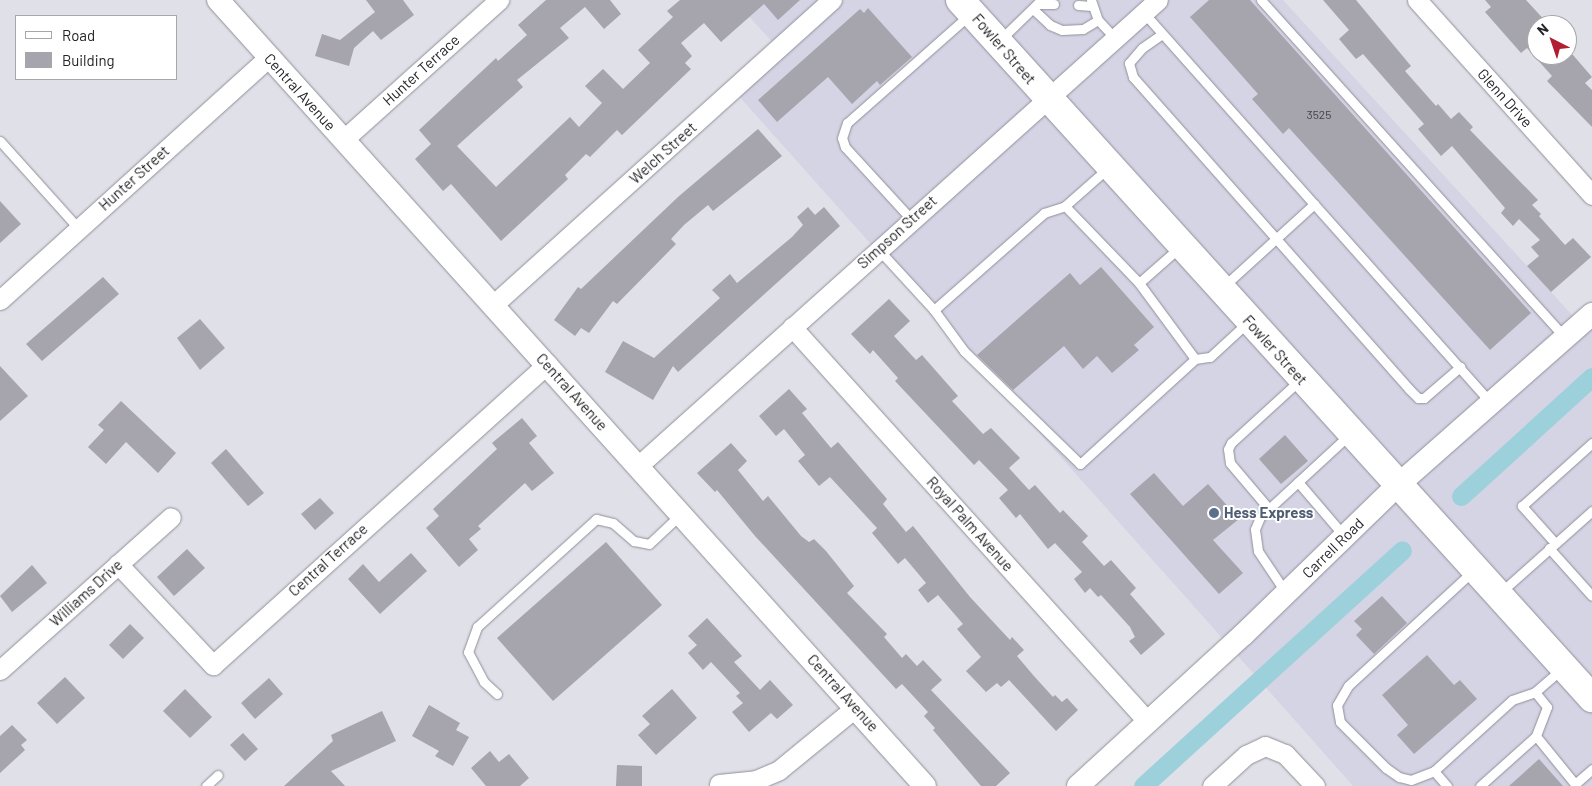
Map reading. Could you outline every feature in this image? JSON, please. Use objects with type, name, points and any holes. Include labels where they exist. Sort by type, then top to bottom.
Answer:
[{"type":"main road","name":"Fowler Street","points":[[966,6],[1220,290],[1592,698]]},
{"type":"street","name":"Central Avenue","points":[[218,0],[925,786]]},
{"type":"street","name":"Hunter Terrace","points":[[343,140],[499,0]]},
{"type":"street","name":"Welch Street","points":[[493,305],[832,0]]},
{"type":"street","name":"Simpson Street","points":[[638,466],[1046,97],[1158,0]]},
{"type":"street","name":"Glenn Drive","points":[[1417,0],[1592,195]]},
{"type":"street","name":"Hunter Street","points":[[0,300],[269,57]]},
{"type":"street","name":"Carrell Road","points":[[1078,786],[1398,486],[1592,314]]},
{"type":"street","name":"Royal Palm Avenue","points":[[792,327],[1148,722]]},
{"type":"street","name":"Central Terrace","points":[[118,564],[213,665],[547,364]]},
{"type":"street","name":"Williams Drive","points":[[0,670],[171,517]]},
{"type":"street","points":[[719,784],[756,780],[779,770],[856,708]]},
{"type":"street","points":[[1212,786],[1246,755],[1266,746],[1285,754],[1315,786]]},
{"type":"lane","points":[[1261,0],[1565,338]]},
{"type":"lane","points":[[1078,5],[1091,3],[1098,20],[1115,38]]},
{"type":"lane","points":[[1037,4],[1050,25],[1062,30],[1083,29],[1098,20]]},
{"type":"lane","points":[[998,42],[1037,4],[1054,4]]},
{"type":"lane","points":[[911,219],[845,147],[842,138],[848,123],[966,6]]},
{"type":"lane","points":[[1144,13],[1491,403]]},
{"type":"lane","points":[[1162,34],[1142,48],[1129,64],[1130,70],[1418,398],[1430,393],[1460,367]]},
{"type":"lane","points":[[0,141],[79,228]]},
{"type":"lane","points":[[934,310],[1044,213],[1065,206],[1109,166]]},
{"type":"lane","points":[[1220,290],[1314,204]]},
{"type":"lane","points":[[1065,206],[1139,283],[1195,359]]},
{"type":"lane","points":[[1139,283],[1181,246]]},
{"type":"lane","points":[[878,249],[934,310],[970,357],[1080,464],[1195,359],[1210,357],[1249,322]]},
{"type":"lane","points":[[1269,509],[1230,463],[1228,449],[1232,442],[1302,379]]},
{"type":"lane","points":[[1286,593],[1258,551],[1255,540],[1260,518],[1351,433]]},
{"type":"lane","points":[[1592,443],[1522,506],[1592,596]]},
{"type":"lane","points":[[1298,482],[1345,537]]},
{"type":"lane","points":[[1498,596],[1592,510]]},
{"type":"lane","points":[[497,694],[484,682],[468,652],[477,627],[596,519],[613,523],[634,541],[649,544],[682,514]]},
{"type":"lane","points":[[1474,570],[1348,686],[1338,705],[1340,722],[1386,768],[1399,777],[1411,780],[1434,771],[1512,700],[1535,692],[1563,667]]},
{"type":"lane","points":[[1480,786],[1536,736],[1547,707],[1535,692]]},
{"type":"lane","points":[[1536,736],[1576,785],[1592,769]]},
{"type":"lane","points":[[1434,771],[1447,786]]},
{"type":"lane","points":[[206,786],[218,775]]},
{"type":"shaded area","points":[[734,0],[948,0],[1384,484],[1223,639],[729,85],[775,45]]},
{"type":"shaded area","points":[[974,0],[1283,0],[1573,316],[1398,471]]},
{"type":"shaded area","points":[[1592,328],[1592,684],[1412,487]]},
{"type":"shaded area","points":[[1398,500],[1592,713],[1592,786],[1353,786],[1237,655]]},
{"type":"building","points":[[366,0],[403,0],[414,15],[381,40],[373,31],[354,48],[349,66],[315,56],[322,34],[340,40],[375,12]]},
{"type":"building","points":[[546,0],[610,0],[621,14],[604,29],[585,7],[560,28],[569,38],[517,80],[523,87],[457,146],[496,187],[570,117],[579,127],[602,103],[585,86],[603,69],[623,89],[650,63],[638,50],[673,17],[667,11],[680,0],[800,0],[778,20],[764,4],[721,42],[704,23],[681,43],[692,56],[685,63],[691,69],[622,135],[617,130],[590,157],[586,154],[565,175],[568,179],[501,241],[451,184],[443,191],[415,159],[431,144],[419,130],[496,58],[498,61],[527,35],[518,25]]},
{"type":"building","points":[[1209,0],[1250,0],[1531,313],[1490,350],[1289,128],[1283,134],[1252,99],[1258,94],[1190,17]]},
{"type":"building","points":[[1323,0],[1356,0],[1411,66],[1405,71],[1436,106],[1438,104],[1451,119],[1459,112],[1473,127],[1470,130],[1538,200],[1532,205],[1541,214],[1539,216],[1565,245],[1573,238],[1591,257],[1551,292],[1527,266],[1539,256],[1531,247],[1540,240],[1519,219],[1513,226],[1501,213],[1505,208],[1452,146],[1441,156],[1418,129],[1424,124],[1363,54],[1356,59],[1339,39],[1349,30]]},
{"type":"building","points":[[1485,0],[1526,0],[1540,15],[1527,15],[1527,48],[1521,53],[1485,12],[1491,7]]},
{"type":"building","points":[[868,8],[912,57],[880,85],[877,81],[852,104],[828,77],[777,122],[758,100],[860,9],[864,13]]},
{"type":"building","points":[[1577,60],[1592,77],[1585,83],[1592,90],[1592,127],[1547,81],[1552,76],[1542,65],[1577,65]]},
{"type":"building","points":[[758,129],[782,156],[713,211],[708,205],[684,225],[671,239],[676,244],[617,304],[613,301],[589,333],[581,328],[575,336],[554,320],[578,287],[581,289],[678,197]]},
{"type":"building","points":[[0,201],[21,224],[0,243]]},
{"type":"building","points":[[808,207],[815,215],[824,207],[840,226],[678,372],[673,366],[653,400],[605,372],[623,341],[654,358],[720,298],[712,290],[730,274],[737,283],[792,237],[803,225],[797,217]]},
{"type":"building","points":[[1101,267],[1154,327],[1134,345],[1139,350],[1112,373],[1097,356],[1083,369],[1064,346],[1013,390],[977,355],[1070,273],[1080,285]]},
{"type":"building","points":[[103,277],[119,294],[42,361],[26,344]]},
{"type":"building","points":[[889,299],[910,321],[894,336],[916,360],[922,355],[958,396],[952,401],[983,434],[991,428],[1020,458],[1009,468],[1029,490],[1035,485],[1060,513],[1063,510],[1088,536],[1082,542],[1104,566],[1111,560],[1136,588],[1130,594],[1165,634],[1141,655],[1129,641],[1135,637],[1130,627],[1101,595],[1098,597],[1090,588],[1085,593],[1074,579],[1082,572],[1055,543],[1048,549],[1020,514],[1016,518],[999,498],[1008,490],[979,460],[974,465],[895,381],[898,378],[873,350],[870,354],[851,334]]},
{"type":"building","points":[[200,319],[225,348],[200,370],[177,338]]},
{"type":"building","points":[[0,366],[28,396],[0,421]]},
{"type":"building","points":[[789,389],[807,409],[802,413],[831,448],[838,442],[887,499],[883,504],[906,532],[913,526],[970,597],[1010,640],[1012,637],[1024,650],[1017,656],[1033,675],[1053,697],[1055,695],[1062,702],[1067,698],[1078,710],[1056,731],[1009,680],[1001,687],[997,683],[986,692],[966,671],[981,657],[957,629],[963,624],[938,595],[928,603],[918,590],[926,583],[905,558],[898,564],[872,533],[877,528],[830,477],[819,486],[798,461],[805,455],[784,429],[776,436],[759,416]]},
{"type":"building","points":[[121,401],[176,453],[158,473],[126,442],[106,464],[88,447],[104,430],[98,425]]},
{"type":"building","points":[[522,418],[537,436],[529,443],[554,473],[532,491],[525,483],[478,526],[481,529],[469,539],[478,550],[459,567],[426,528],[439,516],[433,509],[497,449],[492,443]]},
{"type":"building","points":[[1285,435],[1308,461],[1281,484],[1259,459]]},
{"type":"building","points":[[731,443],[747,461],[738,470],[763,501],[768,496],[801,536],[809,542],[814,539],[826,551],[854,586],[847,593],[887,634],[884,637],[902,658],[906,654],[917,666],[923,660],[942,680],[931,690],[1010,773],[996,786],[981,786],[933,730],[935,728],[924,716],[928,712],[902,684],[896,689],[755,536],[717,490],[715,492],[697,473]]},
{"type":"building","points":[[226,449],[264,493],[248,506],[211,463]]},
{"type":"building","points":[[1154,473],[1183,506],[1208,484],[1239,519],[1213,540],[1243,573],[1219,594],[1130,494]]},
{"type":"building","points":[[320,498],[334,513],[315,530],[301,514]]},
{"type":"building","points":[[606,542],[662,605],[553,701],[497,638]]},
{"type":"building","points":[[187,549],[205,568],[174,596],[157,577]]},
{"type":"building","points":[[411,553],[427,571],[380,614],[348,579],[363,564],[379,582]]},
{"type":"building","points":[[32,565],[47,583],[12,612],[0,596]]},
{"type":"building","points":[[1382,596],[1407,623],[1374,654],[1356,635],[1362,629],[1354,621]]},
{"type":"building","points":[[707,618],[742,656],[734,662],[760,690],[770,680],[793,705],[777,719],[771,713],[749,732],[732,712],[743,703],[736,696],[740,693],[711,662],[703,670],[688,653],[697,645],[688,636]]},
{"type":"building","points":[[130,624],[144,638],[123,659],[109,645]]},
{"type":"building","points":[[1427,655],[1454,685],[1460,680],[1477,699],[1414,754],[1397,735],[1408,725],[1382,695]]},
{"type":"building","points":[[65,677],[85,698],[57,724],[37,703]]},
{"type":"building","points":[[269,678],[283,694],[255,719],[241,703]]},
{"type":"building","points":[[185,689],[212,717],[190,738],[163,711]]},
{"type":"building","points":[[672,689],[697,718],[656,755],[638,735],[650,724],[642,716]]},
{"type":"building","points":[[429,705],[460,723],[456,730],[469,737],[453,766],[435,756],[439,751],[412,736]]},
{"type":"building","points":[[382,711],[396,741],[331,771],[345,786],[284,786],[333,741],[331,735]]},
{"type":"building","points":[[12,725],[27,740],[21,745],[25,750],[0,773],[0,736]]},
{"type":"building","points":[[243,733],[258,749],[245,761],[230,745]]},
{"type":"building","points":[[490,751],[499,762],[509,754],[529,778],[520,786],[486,786],[471,768]]},
{"type":"building","points":[[1539,759],[1563,786],[1509,786]]},
{"type":"building","points":[[617,765],[642,766],[642,786],[616,786]]},
{"type":"waterway","points":[[1461,496],[1592,377]]},
{"type":"waterway","points":[[1143,786],[1402,550]]},
{"type":"place","name":"Hess Express","points":[[1214,513]]}]
